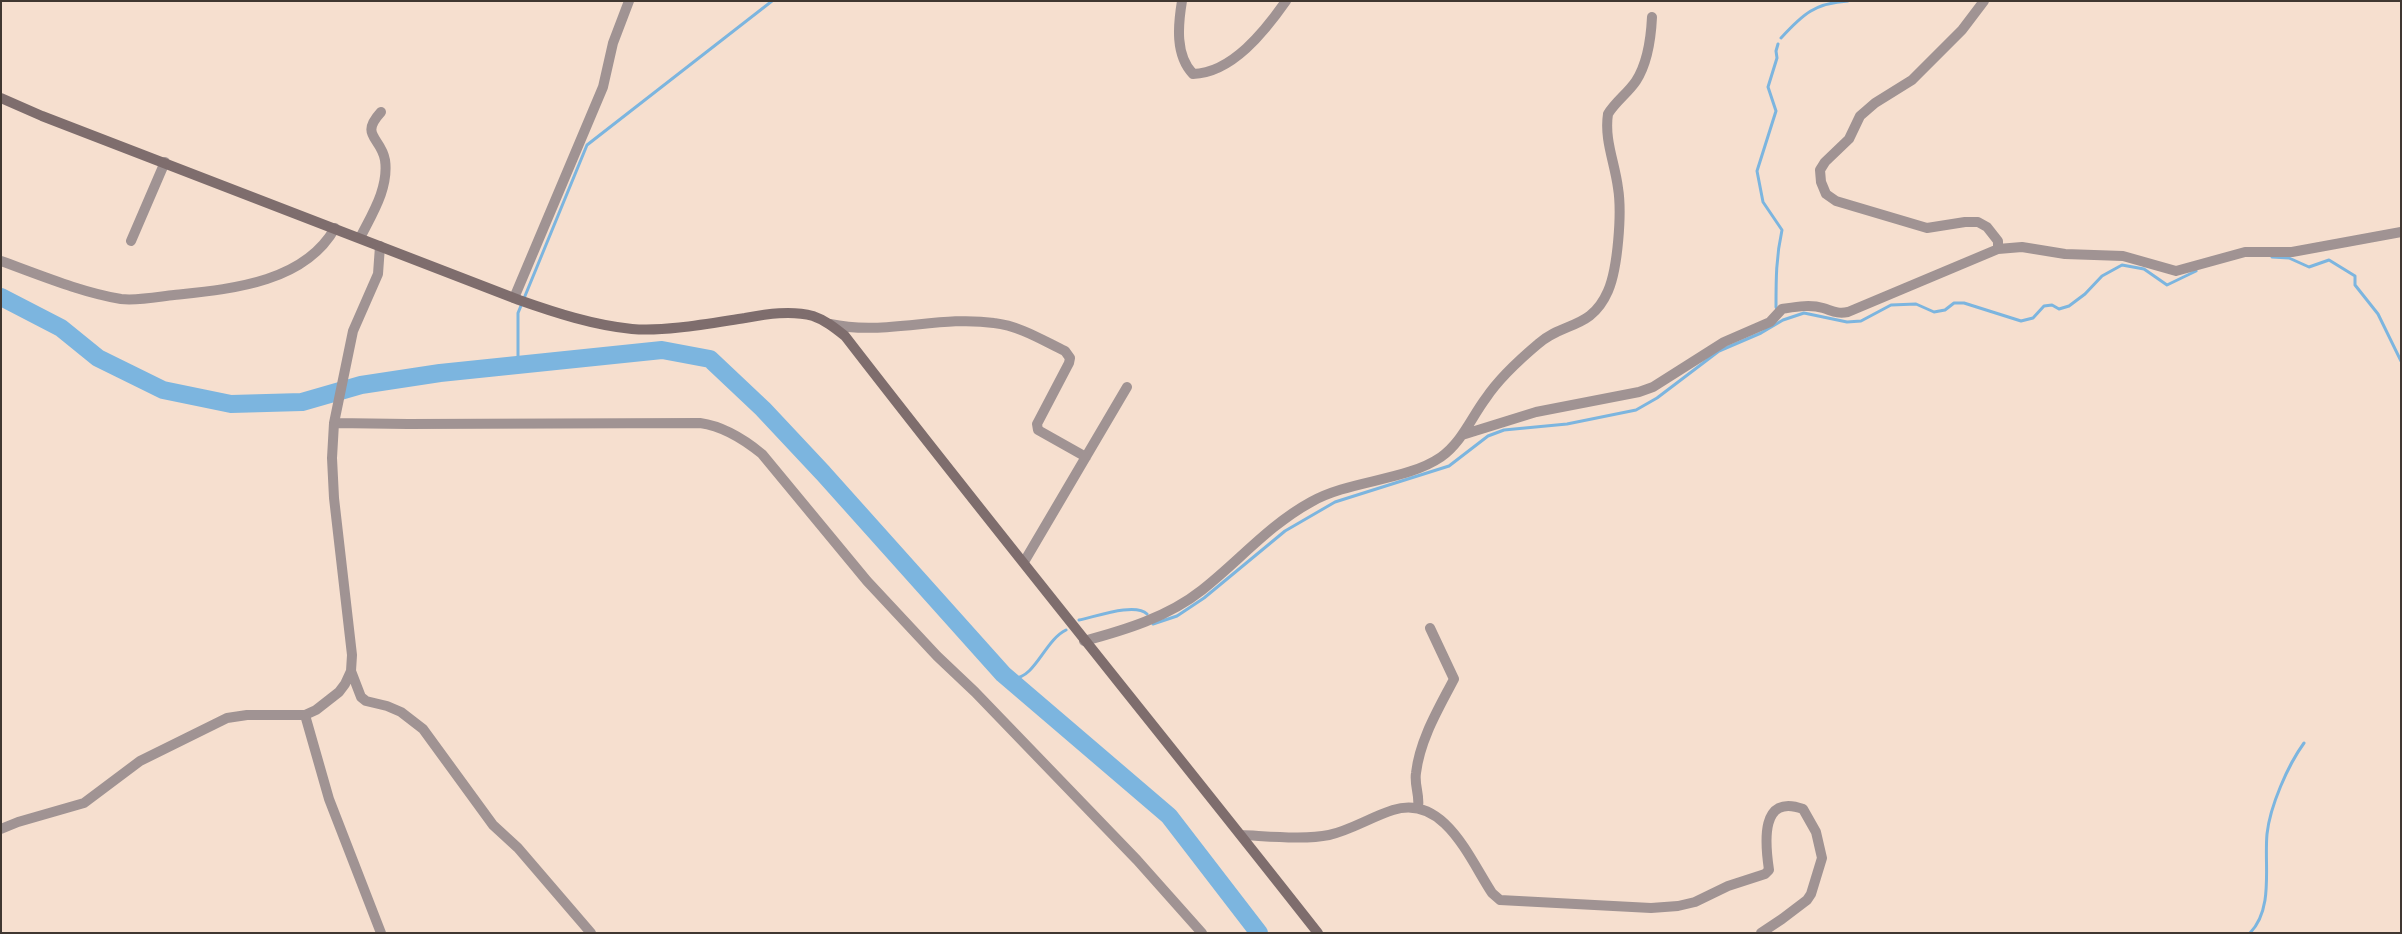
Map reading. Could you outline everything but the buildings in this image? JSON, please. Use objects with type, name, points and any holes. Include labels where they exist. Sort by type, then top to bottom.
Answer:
[{"type":"main road","points":[[1,98],[42,116],[520,300],[578,320],[634,329],[691,326],[772,314],[803,315],[830,324],[845,336],[1084,641],[1318,933]]},
{"type":"street","points":[[520,300],[603,87],[613,43],[628,1]]},
{"type":"street","points":[[1182,1],[1178,22],[1180,47],[1185,65],[1193,74],[1206,74],[1248,49],[1286,1]]},
{"type":"street","points":[[1984,1],[1962,30],[1912,80],[1875,103],[1860,116],[1849,139],[1825,162],[1820,170],[1821,182],[1826,194],[1836,201],[1927,228],[1964,222],[1978,222],[1987,227],[1998,240],[1998,249]]},
{"type":"street","points":[[1084,641],[1125,630],[1183,603],[1202,590],[1246,549],[1306,505],[1340,490],[1432,462],[1442,456],[1462,435],[1486,398],[1506,373],[1540,342],[1583,322],[1593,314],[1609,290],[1614,275],[1619,200],[1608,142],[1608,114],[1635,83],[1642,70],[1651,34],[1652,17]]},
{"type":"street","points":[[360,238],[382,193],[385,160],[370,129],[372,122],[381,112]]},
{"type":"street","points":[[131,241],[165,162]]},
{"type":"street","points":[[1,261],[102,295],[124,299],[173,295],[252,284],[287,271],[309,258],[326,244],[335,228]]},
{"type":"street","points":[[1462,435],[1536,412],[1638,392],[1663,382],[1724,342],[1770,322],[1782,309],[1809,306],[1822,308],[1837,314],[1848,312],[1998,249],[2022,247],[2065,254],[2122,256],[2176,271],[2245,252],[2292,252],[2401,232]]},
{"type":"street","points":[[380,246],[378,274],[352,331],[335,419],[332,458],[334,498],[352,655],[351,671],[361,697],[366,701],[401,712],[424,729],[494,825],[524,854],[591,933]]},
{"type":"street","points":[[830,324],[850,328],[892,327],[952,320],[996,323],[1020,329],[1065,351],[1070,358],[1069,363],[1037,424],[1038,430],[1086,458]]},
{"type":"street","points":[[1024,562],[1127,387]]},
{"type":"street","points":[[335,419],[408,424],[700,423],[712,425],[751,445],[762,454],[872,587],[1137,860],[1202,933]]},
{"type":"street","points":[[1418,808],[1419,800],[1415,778],[1419,757],[1426,736],[1454,678],[1430,628]]},
{"type":"street","points":[[1,829],[18,822],[84,803],[140,762],[227,718],[246,714],[305,715],[316,710],[339,692],[351,671]]},
{"type":"street","points":[[305,715],[329,799],[381,933]]},
{"type":"street","points":[[1241,835],[1322,836],[1337,833],[1394,810],[1418,808],[1447,824],[1492,893],[1500,900],[1651,908],[1688,905],[1728,886],[1765,874],[1769,870],[1767,864],[1768,839],[1773,811],[1785,804],[1803,809],[1816,832],[1822,858],[1811,894],[1807,900],[1761,933]]},
{"type":"waterway","points":[[518,365],[518,313],[587,145],[772,1]]},
{"type":"waterway","points":[[1781,38],[1810,11],[1827,4],[1848,1]]},
{"type":"waterway","points":[[1778,44],[1777,58],[1768,87],[1776,111],[1757,171],[1763,202],[1782,230],[1777,268],[1776,307],[1778,311]]},
{"type":"waterway","points":[[2272,257],[2289,258],[2309,267],[2329,260],[2355,276],[2355,285],[2378,314],[2401,361]]},
{"type":"waterway","points":[[1153,624],[1177,616],[1204,598],[1285,531],[1335,502],[1449,466],[1488,436],[1504,430],[1567,424],[1636,410],[1657,398],[1719,351],[1761,333],[1783,320],[1804,313],[1847,322],[1861,321],[1891,305],[1916,304],[1934,312],[1945,310],[1954,303],[1964,303],[2021,321],[2033,318],[2044,306],[2052,305],[2059,309],[2069,306],[2085,294],[2102,276],[2122,265],[2144,269],[2167,285],[2196,271]]},
{"type":"waterway","points":[[1,297],[61,328],[98,358],[163,390],[231,404],[302,402],[361,385],[440,373],[662,350],[710,359],[763,409],[823,473],[1003,674],[1169,816],[1259,933]]},
{"type":"waterway","points":[[1079,620],[1134,609],[1147,614]]},
{"type":"waterway","points":[[1003,674],[1014,678],[1028,672],[1052,642],[1066,630]]},
{"type":"waterway","points":[[2250,933],[2257,923],[2265,899],[2266,846],[2272,811],[2286,774],[2304,743]]}]
